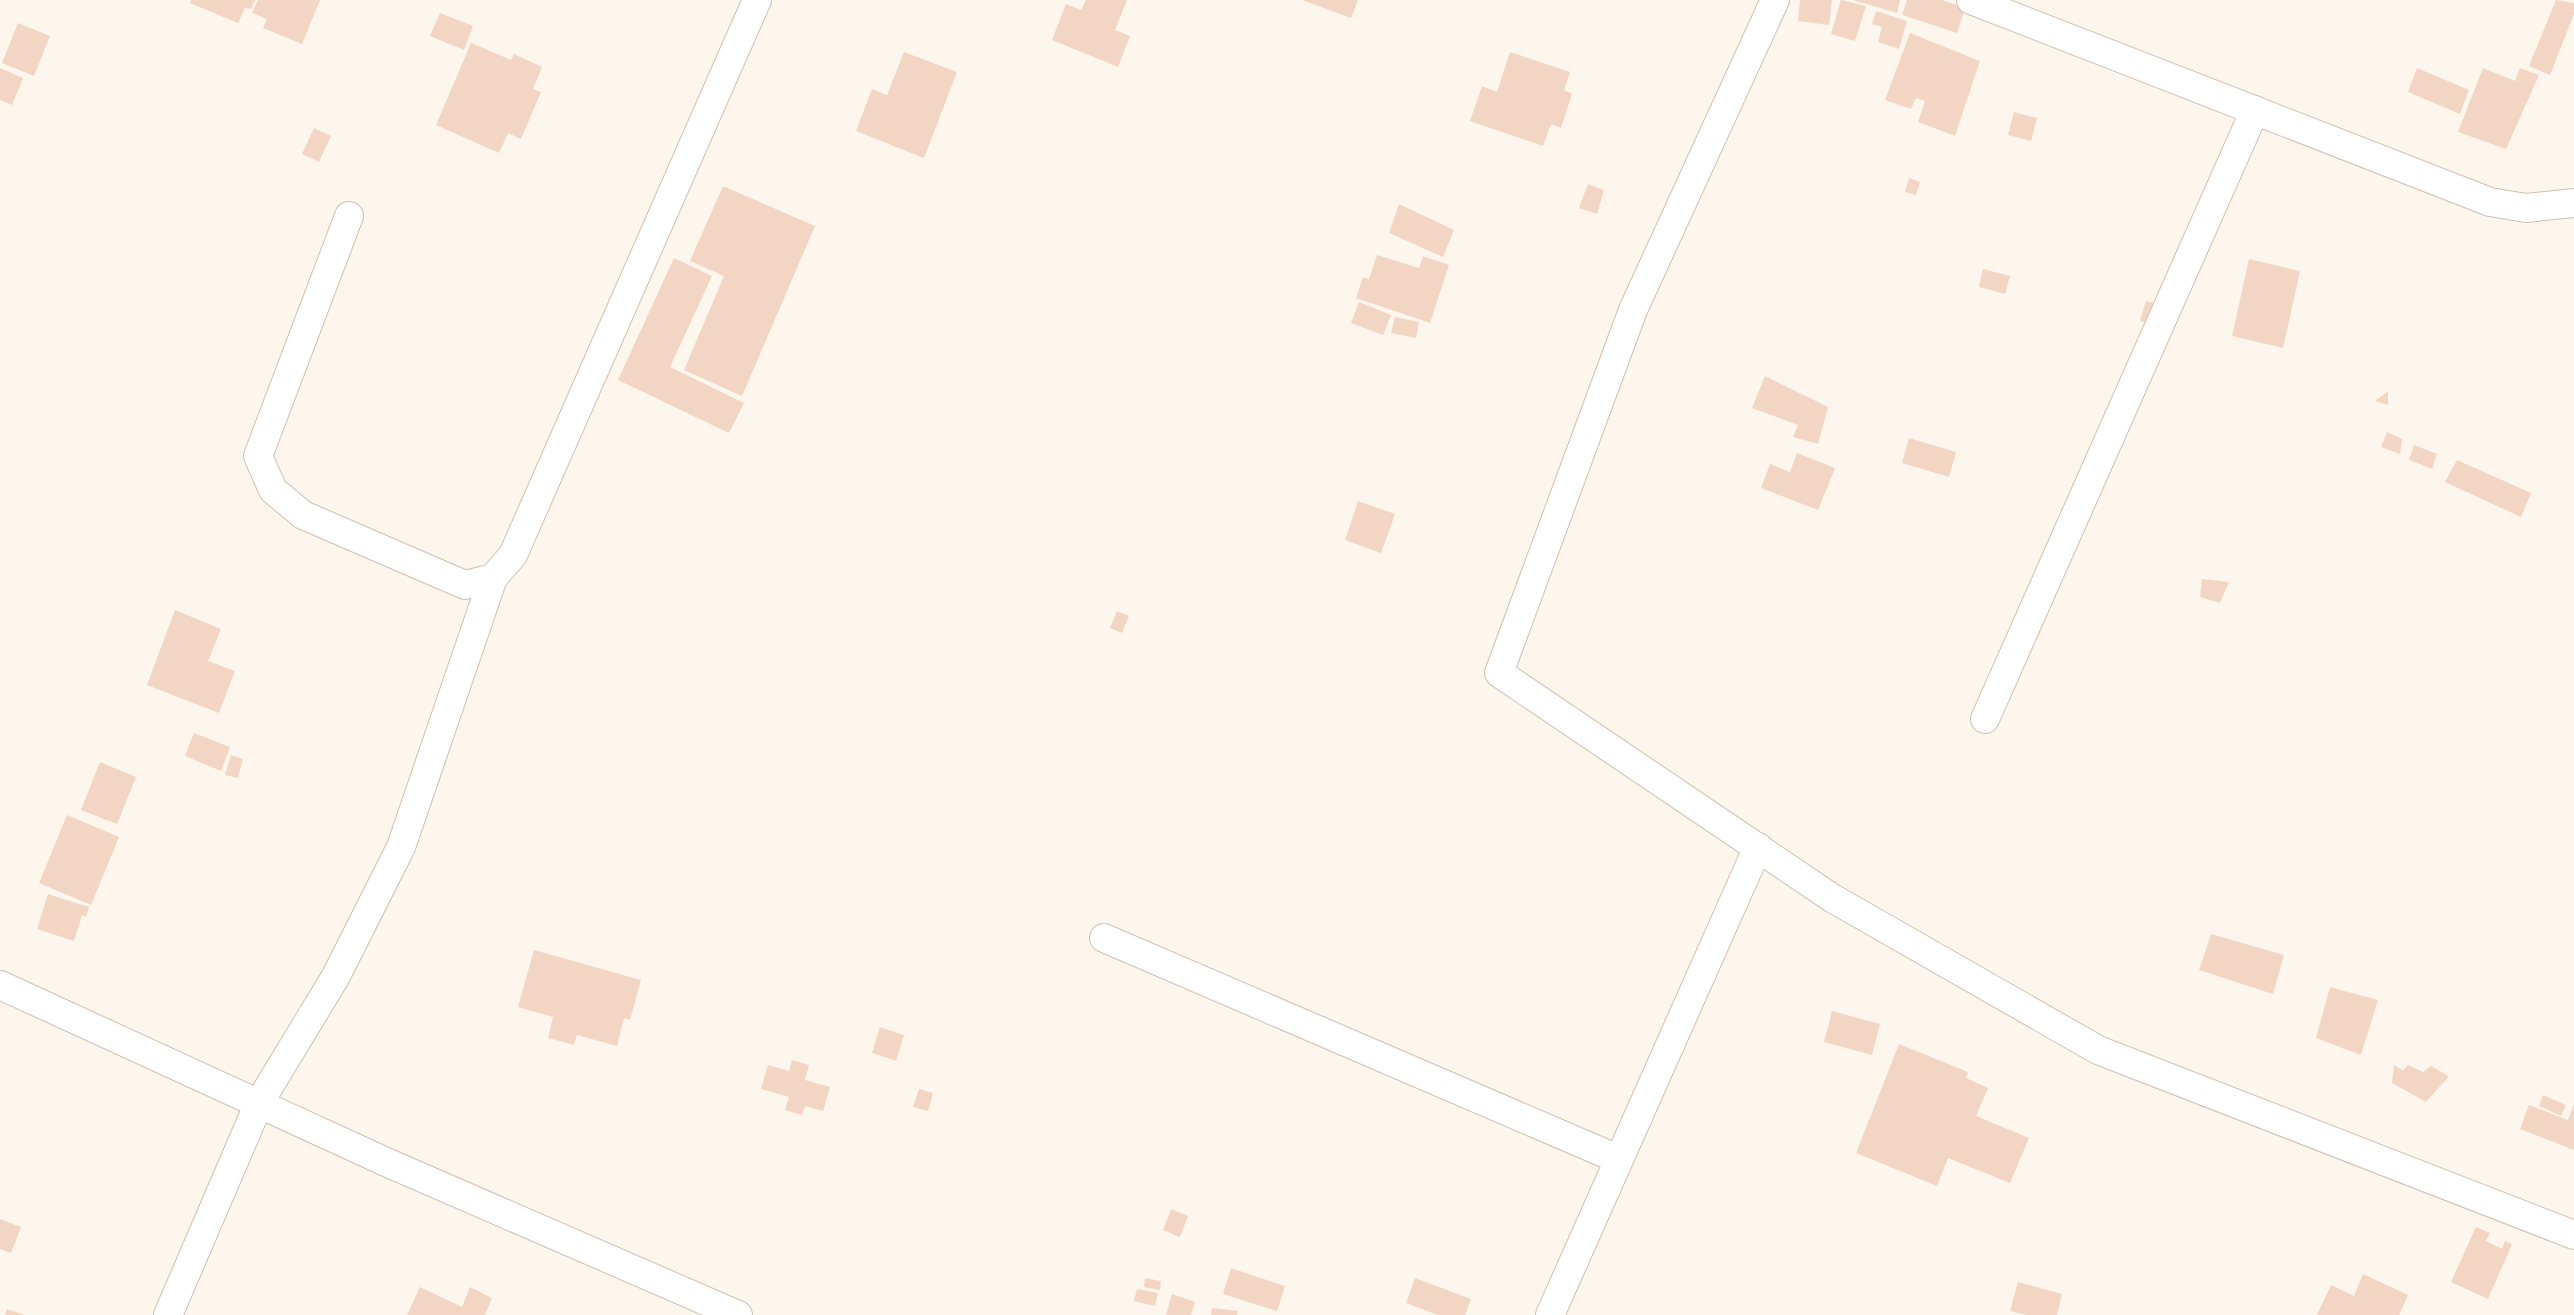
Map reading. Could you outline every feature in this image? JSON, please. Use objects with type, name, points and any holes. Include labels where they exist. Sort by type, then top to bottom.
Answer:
[{"type":"street","points":[[168,1315],[259,1103],[336,976],[401,847],[493,578],[513,555],[757,0]]},
{"type":"street","points":[[1775,0],[1633,310],[1499,673],[1832,898],[2098,1050],[2574,1235]]},
{"type":"street","points":[[1971,0],[2490,202],[2526,208],[2574,203]]},
{"type":"street","points":[[1985,719],[2256,110]]},
{"type":"street","points":[[349,216],[258,456],[272,490],[303,515],[465,585],[493,578]]},
{"type":"street","points":[[1550,1315],[1758,847]]},
{"type":"street","points":[[1104,938],[1618,1160]]},
{"type":"street","points":[[0,985],[386,1162],[731,1314]]},
{"type":"building","points":[[191,0],[255,0],[251,9],[245,8],[238,23],[190,3]]},
{"type":"building","points":[[258,0],[320,0],[302,44],[263,28],[267,19],[252,13]]},
{"type":"building","points":[[1086,0],[1127,0],[1115,30],[1130,36],[1118,67],[1052,40],[1066,4],[1081,10]]},
{"type":"building","points":[[1302,0],[1358,0],[1351,18]]},
{"type":"building","points":[[1800,0],[1832,0],[1829,25],[1798,21]]},
{"type":"building","points":[[1841,0],[1866,6],[1855,41],[1831,34]]},
{"type":"building","points":[[1853,0],[1900,0],[1897,13]]},
{"type":"building","points":[[1907,0],[1942,0],[1965,8],[1957,33],[1902,15]]},
{"type":"building","points":[[2556,0],[2574,3],[2574,14],[2550,75],[2529,66]]},
{"type":"building","points":[[1876,11],[1907,21],[1899,49],[1878,42],[1882,27],[1872,24]]},
{"type":"building","points":[[440,13],[473,26],[464,50],[430,36]]},
{"type":"building","points":[[18,23],[50,36],[34,76],[2,63]]},
{"type":"building","points":[[1910,33],[1980,61],[1955,136],[1918,122],[1925,101],[1916,98],[1911,109],[1885,100]]},
{"type":"building","points":[[471,43],[511,60],[514,54],[542,67],[533,89],[541,92],[521,139],[508,133],[499,153],[436,125]]},
{"type":"building","points":[[904,52],[957,72],[924,158],[856,131],[872,89],[887,95]]},
{"type":"building","points":[[1510,52],[1570,72],[1564,90],[1572,94],[1561,128],[1551,124],[1543,146],[1470,121],[1482,86],[1497,92]]},
{"type":"building","points":[[0,68],[23,78],[12,105],[0,100]]},
{"type":"building","points":[[2417,68],[2469,90],[2460,114],[2408,92]]},
{"type":"building","points":[[2483,68],[2515,81],[2520,68],[2539,75],[2506,149],[2458,132]]},
{"type":"building","points":[[2014,112],[2037,118],[2031,141],[2008,135]]},
{"type":"building","points":[[314,128],[331,136],[319,162],[302,154]]},
{"type":"building","points":[[1909,178],[1920,182],[1916,195],[1905,192]]},
{"type":"building","points":[[1588,184],[1604,190],[1597,214],[1579,208]]},
{"type":"building","points":[[723,186],[815,226],[742,396],[684,370],[724,276],[690,261]]},
{"type":"building","points":[[1399,204],[1454,230],[1443,257],[1389,233]]},
{"type":"building","points":[[1377,255],[1419,268],[1423,256],[1449,265],[1430,323],[1356,298],[1363,277],[1369,279]]},
{"type":"building","points":[[674,258],[712,276],[670,367],[744,403],[729,433],[618,380]]},
{"type":"building","points":[[2249,259],[2300,271],[2283,348],[2232,336]]},
{"type":"building","points":[[1983,269],[2010,276],[2005,294],[1979,287]]},
{"type":"building","points":[[2146,301],[2165,306],[2159,326],[2140,321]]},
{"type":"building","points":[[1359,302],[1391,315],[1383,335],[1351,323]]},
{"type":"building","points":[[1395,317],[1419,322],[1416,338],[1391,333]]},
{"type":"building","points":[[1765,376],[1828,407],[1818,444],[1793,437],[1798,425],[1752,408]]},
{"type":"building","points":[[2388,391],[2388,405],[2375,401]]},
{"type":"building","points":[[2387,432],[2402,439],[2400,454],[2381,447]]},
{"type":"building","points":[[1909,438],[1956,452],[1949,477],[1902,463]]},
{"type":"building","points":[[2414,445],[2437,454],[2432,469],[2409,460]]},
{"type":"building","points":[[1797,453],[1835,468],[1818,510],[1761,488],[1770,464],[1790,472]]},
{"type":"building","points":[[2457,460],[2531,493],[2521,517],[2445,482]]},
{"type":"building","points":[[1358,501],[1395,514],[1381,553],[1345,540]]},
{"type":"building","points":[[2202,579],[2229,582],[2220,603],[2200,597]]},
{"type":"building","points":[[175,610],[221,629],[208,661],[235,671],[219,713],[147,685]]},
{"type":"building","points":[[1117,611],[1129,616],[1122,633],[1110,628]]},
{"type":"building","points":[[194,733],[230,747],[221,771],[185,756]]},
{"type":"building","points":[[231,755],[243,759],[238,778],[225,775]]},
{"type":"building","points":[[100,762],[136,777],[117,824],[81,810]]},
{"type":"building","points":[[67,815],[119,837],[91,905],[39,883]]},
{"type":"building","points":[[48,894],[89,907],[86,917],[82,915],[74,941],[37,929]]},
{"type":"building","points":[[2211,934],[2284,955],[2273,994],[2199,970]]},
{"type":"building","points":[[534,950],[641,980],[630,1020],[624,1018],[617,1046],[577,1035],[574,1045],[548,1038],[553,1017],[518,1007]]},
{"type":"building","points":[[2330,987],[2378,1000],[2361,1055],[2316,1038]]},
{"type":"building","points":[[1832,1011],[1880,1024],[1872,1055],[1824,1042]]},
{"type":"building","points":[[880,1027],[904,1035],[896,1061],[872,1053]]},
{"type":"building","points":[[1899,1044],[1968,1072],[1966,1078],[1988,1088],[1976,1116],[2029,1138],[2010,1183],[1948,1158],[1937,1186],[1856,1153]]},
{"type":"building","points":[[792,1060],[809,1065],[805,1080],[830,1087],[823,1111],[805,1106],[802,1115],[785,1110],[789,1097],[761,1089],[768,1065],[789,1071]]},
{"type":"building","points":[[2394,1065],[2403,1070],[2408,1065],[2423,1072],[2431,1066],[2449,1076],[2426,1102],[2392,1083]]},
{"type":"building","points":[[919,1089],[933,1093],[928,1111],[913,1107]]},
{"type":"building","points":[[2543,1095],[2566,1105],[2561,1116],[2539,1106]]},
{"type":"building","points":[[2574,1104],[2574,1150],[2520,1129],[2529,1105],[2568,1120]]},
{"type":"building","points":[[1171,1209],[1188,1216],[1180,1237],[1163,1230]]},
{"type":"building","points":[[0,1219],[21,1227],[11,1253],[0,1249]]},
{"type":"building","points":[[2476,1227],[2490,1233],[2486,1241],[2502,1249],[2505,1241],[2512,1244],[2488,1299],[2451,1282]]},
{"type":"building","points":[[1231,1268],[1285,1286],[1277,1311],[1223,1294]]},
{"type":"building","points":[[2363,1274],[2408,1295],[2399,1315],[2317,1315],[2331,1285],[2354,1296]]},
{"type":"building","points":[[1145,1278],[1161,1281],[1160,1290],[1144,1287]]},
{"type":"building","points":[[1415,1278],[1471,1299],[1465,1315],[1438,1315],[1406,1303]]},
{"type":"building","points":[[2018,1282],[2062,1294],[2057,1315],[2026,1315],[2010,1311]]},
{"type":"building","points":[[420,1287],[462,1307],[470,1287],[492,1298],[485,1315],[407,1315]]},
{"type":"building","points":[[1137,1289],[1158,1293],[1155,1306],[1134,1301]]},
{"type":"building","points":[[1172,1294],[1195,1302],[1191,1315],[1166,1315]]},
{"type":"building","points":[[1212,1308],[1238,1311],[1237,1315],[1211,1315]]},
{"type":"building","points":[[7,1309],[24,1315],[5,1315]]}]
